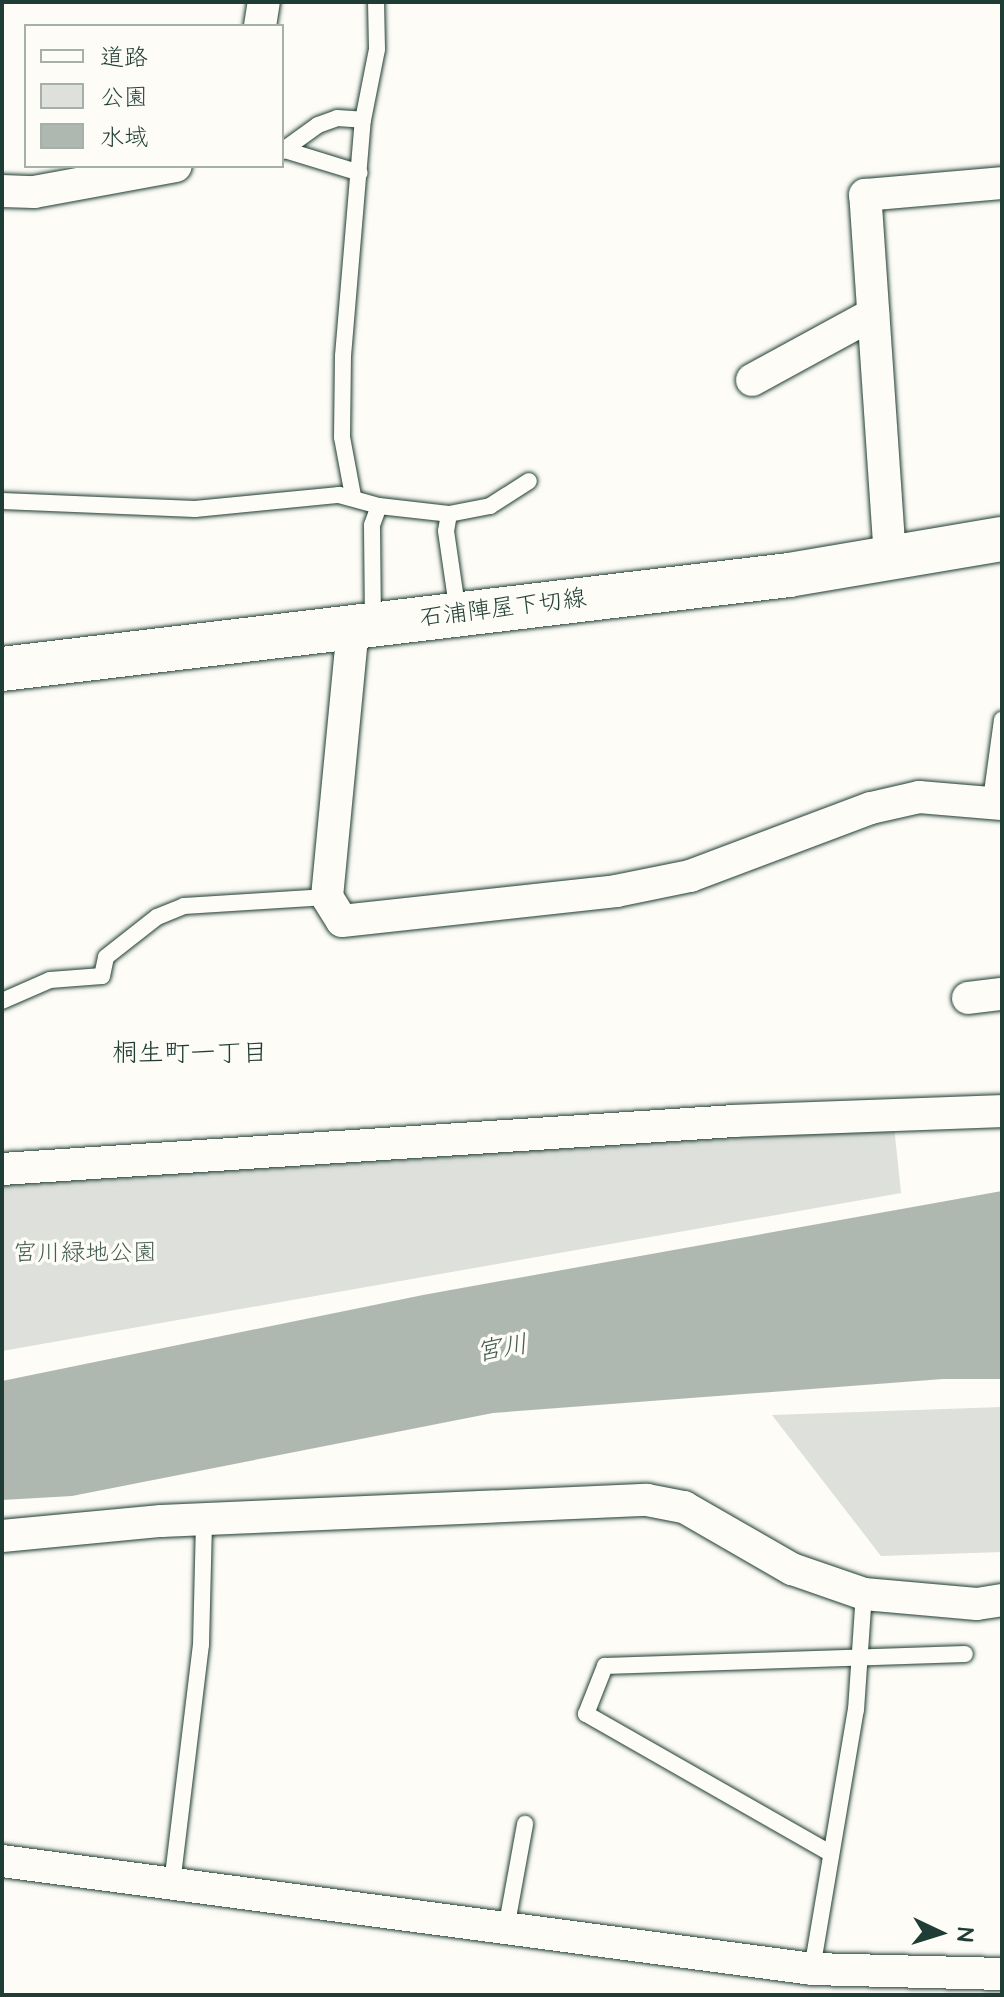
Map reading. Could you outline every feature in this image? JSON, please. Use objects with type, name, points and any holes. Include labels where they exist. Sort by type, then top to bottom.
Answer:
[{"type":"main road","name":"石浦陣屋下切線","points":[[2,669],[789,575],[1002,539]]},
{"type":"street","points":[[260,24],[264,2]]},
{"type":"street","points":[[2,191],[34,192],[165,168]]},
{"type":"street","points":[[890,558],[865,195],[1002,183]]},
{"type":"street","points":[[752,380],[873,314]]},
{"type":"street","points":[[363,626],[327,897],[342,921],[616,891],[704,871],[894,801],[919,797],[997,802]]},
{"type":"street","points":[[968,998],[1002,994]]},
{"type":"street","points":[[2,1169],[686,1124],[1002,1111]]},
{"type":"street","points":[[2,1536],[204,1520],[666,1502],[792,1569],[864,1594],[977,1604],[1002,1600]]},
{"type":"street","points":[[2,1861],[812,1969],[1002,1974]]},
{"type":"lane","points":[[353,496],[342,437],[343,356],[363,120],[377,49],[376,2]]},
{"type":"lane","points":[[284,150],[318,125],[337,118],[363,120]]},
{"type":"lane","points":[[284,151],[360,173]]},
{"type":"lane","points":[[2,501],[195,509],[353,496],[379,506],[449,514],[490,506],[529,481]]},
{"type":"lane","points":[[363,626],[372,525],[379,506]]},
{"type":"lane","points":[[449,514],[446,531],[459,614]]},
{"type":"lane","points":[[997,802],[1002,720]]},
{"type":"lane","points":[[2,1001],[50,980],[102,976],[106,957],[157,917],[184,906],[327,897]]},
{"type":"lane","points":[[172,1884],[201,1645],[204,1520]]},
{"type":"lane","points":[[812,1969],[861,1658],[864,1594]]},
{"type":"lane","points":[[830,1853],[586,1714],[605,1666],[965,1654]]},
{"type":"lane","points":[[506,1929],[525,1824]]},
{"type":"green space","name":"宮川緑地公園","points":[[894,1126],[901,1193],[2,1351],[2,1179]]},
{"type":"green space","points":[[1002,1407],[1002,1552],[881,1556],[772,1415]]},
{"type":"water","name":"宮川","points":[[1002,1191],[1002,1379],[943,1379],[493,1413],[72,1496],[2,1500],[2,1381],[423,1295]]},
{"type":"district","name":"桐生町一丁目","points":[[190,1054]]}]
